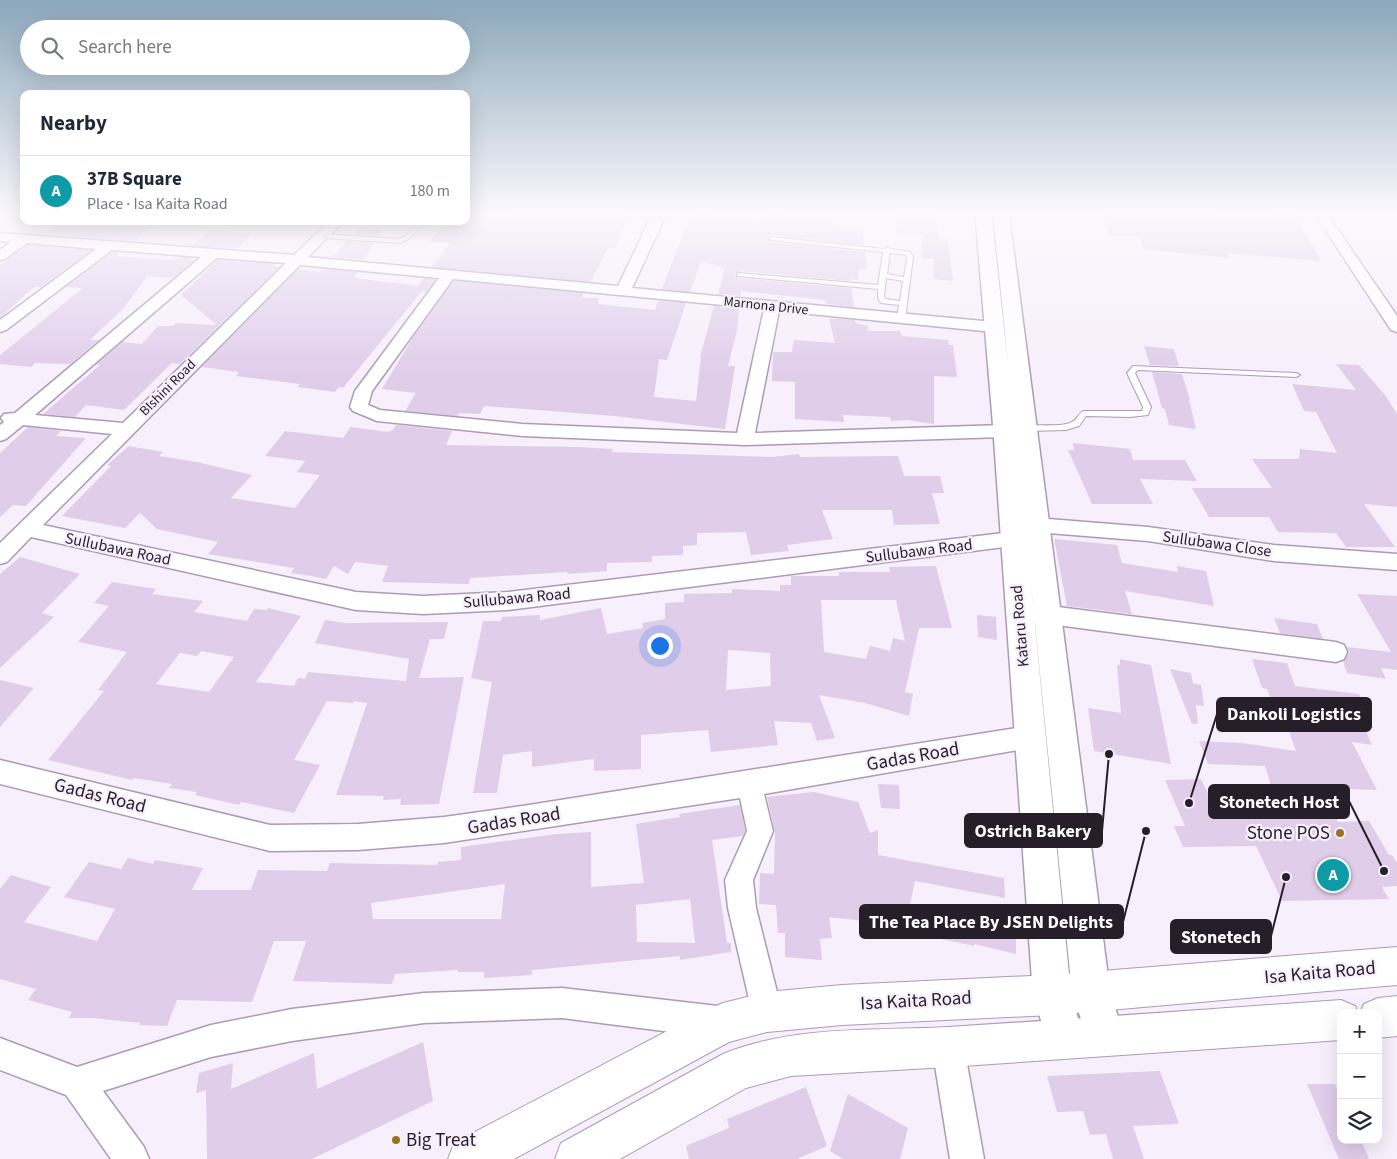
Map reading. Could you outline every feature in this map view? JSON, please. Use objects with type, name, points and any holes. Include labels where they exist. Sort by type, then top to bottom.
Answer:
[{"type":"main road","name":"Isa Kaita Road","points":[[470,1159],[723,1023],[767,1012],[842,1005],[1052,995],[1397,966]]},
{"type":"main road","points":[[1382,1018],[1397,1016]]},
{"type":"main road","points":[[577,1159],[738,1069],[791,1055],[948,1047],[1337,1020]]},
{"type":"street","points":[[0,327],[83,265]]},
{"type":"street","points":[[0,435],[200,265]]},
{"type":"street","name":"BIshini Road","points":[[0,556],[292,265]]},
{"type":"street","name":"Marnona Drive","points":[[345,265],[994,327]]},
{"type":"street","points":[[623,291],[635,265]]},
{"type":"street","name":"Kataru Road","points":[[988,265],[994,327],[1036,525],[1091,992],[1105,1036]]},
{"type":"street","name":"Kataru Road","points":[[1005,265],[1016,429],[1012,540],[1052,995],[1066,1038]]},
{"type":"street","points":[[1355,265],[1397,327]]},
{"type":"street","points":[[448,276],[364,391],[359,407],[377,414],[522,430],[745,439],[1016,429]]},
{"type":"street","points":[[745,439],[772,306]]},
{"type":"street","points":[[0,417],[126,430]]},
{"type":"street","name":"Sullubawa Close","points":[[1036,525],[1148,534],[1274,553],[1397,562]]},
{"type":"street","name":"Sullubawa Road","points":[[27,529],[356,601],[422,605],[508,601],[1012,540]]},
{"type":"street","points":[[1019,611],[1336,652]]},
{"type":"street","name":"Gadas Road","points":[[0,772],[270,838],[311,839],[456,830],[750,785],[1029,737]]},
{"type":"street","points":[[750,785],[760,830],[739,880],[742,908],[767,1012]]},
{"type":"street","points":[[77,1083],[211,1041],[292,1025],[424,1008],[562,1003],[723,1023]]},
{"type":"street","points":[[948,1047],[967,1159]]},
{"type":"street","points":[[0,1054],[77,1083],[132,1159]]},
{"type":"lane","points":[[885,265],[881,299],[904,304]]},
{"type":"lane","points":[[902,319],[909,265]]},
{"type":"lane","points":[[739,275],[882,287]]},
{"type":"lane","points":[[883,276],[907,279]]},
{"type":"lane","points":[[1016,429],[1066,427],[1076,424],[1084,414],[1094,412],[1136,415],[1145,413],[1147,407],[1131,373],[1136,368],[1296,375]]},
{"type":"building","points":[[0,265],[71,265],[41,287],[34,287],[0,318]]},
{"type":"building","points":[[95,265],[189,265],[173,278],[147,276],[123,309],[90,340],[99,340],[70,364],[35,363],[31,367],[0,364],[0,355],[83,288],[66,287]]},
{"type":"building","points":[[213,265],[274,265],[279,267],[180,364],[172,363],[124,410],[86,405],[75,417],[43,414],[100,365],[96,365],[122,342],[142,344],[158,326],[173,326],[176,323],[217,325],[181,295]]},
{"type":"building","points":[[433,265],[599,265],[590,282],[432,267]]},
{"type":"building","points":[[671,265],[700,265],[690,292],[662,289]]},
{"type":"building","points":[[715,265],[867,265],[867,269],[859,269],[858,280],[850,279],[850,281],[739,271],[735,274],[737,278],[851,288],[854,307],[826,304],[825,300],[741,291],[741,296],[718,294],[725,268]]},
{"type":"building","points":[[934,265],[951,265],[953,281],[934,279]]},
{"type":"building","points":[[298,269],[320,272],[323,269],[358,272],[354,278],[418,286],[424,278],[436,280],[425,293],[422,291],[343,388],[339,387],[335,392],[298,387],[300,384],[236,376],[239,372],[202,367]]},
{"type":"building","points":[[454,281],[584,293],[581,298],[599,298],[598,304],[655,310],[658,301],[686,303],[667,360],[659,359],[654,397],[696,401],[700,357],[714,306],[739,308],[737,330],[728,366],[735,366],[725,429],[614,416],[484,406],[480,414],[459,413],[458,416],[405,411],[416,393],[382,389],[412,339]]},
{"type":"building","points":[[829,318],[855,320],[856,323],[869,326],[867,331],[900,331],[902,336],[948,340],[949,345],[953,345],[957,377],[934,376],[934,424],[907,420],[891,421],[890,417],[843,415],[844,422],[795,419],[795,382],[772,381],[773,352],[792,352],[794,340],[835,343]]},
{"type":"building","points":[[1144,346],[1174,349],[1179,366],[1150,365]]},
{"type":"building","points":[[1336,364],[1359,365],[1385,395],[1397,414],[1397,507],[1364,504],[1395,547],[1346,547],[1336,533],[1278,532],[1269,517],[1209,517],[1192,488],[1272,488],[1252,459],[1299,459],[1300,449],[1337,453],[1316,412],[1304,411],[1292,384],[1356,390]]},
{"type":"building","points":[[1152,372],[1182,374],[1196,429],[1169,425]]},
{"type":"building","points":[[396,425],[452,431],[446,445],[578,447],[613,449],[612,452],[773,457],[799,454],[800,457],[898,456],[904,476],[940,476],[944,493],[932,493],[940,524],[894,525],[892,510],[822,510],[833,539],[787,545],[789,551],[751,555],[746,532],[697,533],[697,545],[683,546],[683,555],[652,556],[652,562],[607,563],[607,571],[470,578],[469,584],[382,582],[388,566],[355,562],[348,574],[334,566],[326,579],[291,573],[294,568],[208,554],[218,542],[157,529],[140,513],[125,528],[62,516],[111,466],[107,465],[129,446],[163,452],[159,456],[197,462],[252,475],[231,498],[295,508],[320,475],[297,472],[305,461],[265,456],[285,431],[343,438],[351,427],[388,432],[393,430]]},
{"type":"building","points":[[28,427],[61,431],[56,436],[86,438],[26,506],[13,505],[0,517],[0,453]]},
{"type":"building","points":[[1073,443],[1130,449],[1133,460],[1185,460],[1197,481],[1140,479],[1153,504],[1092,504],[1068,450],[1074,450]]},
{"type":"building","points":[[1054,539],[1117,545],[1122,563],[1178,572],[1177,566],[1206,571],[1214,606],[1125,591],[1132,614],[1067,606]]},
{"type":"building","points":[[20,557],[80,574],[42,613],[54,617],[0,668],[0,574]]},
{"type":"building","points":[[936,566],[952,628],[919,628],[905,692],[913,694],[909,716],[865,703],[819,695],[835,738],[817,741],[811,723],[774,721],[778,745],[711,752],[708,730],[641,735],[641,769],[594,771],[594,759],[532,767],[532,751],[503,755],[497,793],[473,793],[492,682],[471,678],[483,621],[501,621],[502,617],[540,615],[540,620],[601,608],[607,634],[643,628],[642,623],[665,619],[665,603],[684,602],[684,594],[732,593],[732,589],[780,591],[780,585],[791,585],[791,576],[839,576],[839,572],[890,572],[889,567]],"holes":[[[821,600],[896,600],[905,641],[893,638],[890,651],[870,646],[866,659],[824,652]],[[728,650],[770,653],[771,686],[726,690]]]},
{"type":"building","points":[[112,582],[156,589],[152,594],[203,601],[194,612],[247,621],[254,609],[267,610],[268,608],[301,616],[256,682],[294,686],[298,678],[305,679],[308,672],[406,681],[409,659],[315,643],[325,620],[346,623],[448,622],[444,639],[430,639],[419,678],[464,677],[439,804],[400,805],[401,799],[383,800],[384,796],[336,795],[367,703],[354,701],[353,703],[327,701],[294,760],[320,765],[294,813],[241,802],[239,805],[195,795],[197,792],[169,788],[172,784],[134,778],[132,780],[48,760],[104,691],[98,690],[127,652],[78,642],[109,606],[94,603]],"holes":[[[201,651],[234,657],[209,692],[156,684],[180,653],[197,656]]]},
{"type":"building","points":[[1357,594],[1397,596],[1397,670],[1381,668],[1386,679],[1347,673],[1343,661],[1349,653],[1347,647],[1391,652]]},
{"type":"building","points":[[977,615],[996,617],[997,640],[978,637]]},
{"type":"building","points":[[1274,618],[1317,624],[1323,639],[1280,633]]},
{"type":"building","points":[[1120,659],[1151,665],[1171,764],[1094,751],[1088,708],[1121,713],[1117,665],[1120,665]]},
{"type":"building","points":[[1252,659],[1287,663],[1295,686],[1359,694],[1373,728],[1364,727],[1372,745],[1352,742],[1377,790],[1326,788],[1338,822],[1369,821],[1389,855],[1392,855],[1397,863],[1397,886],[1382,887],[1389,899],[1282,901],[1256,846],[1183,847],[1174,826],[1185,826],[1165,780],[1201,779],[1216,810],[1278,809],[1265,766],[1208,764],[1199,741],[1242,743],[1296,751],[1282,711],[1275,710],[1267,689],[1262,688]]},
{"type":"building","points":[[1170,669],[1191,673],[1193,683],[1201,685],[1204,706],[1196,705],[1198,723],[1192,724]]},
{"type":"building","points":[[0,680],[34,688],[0,727]]},
{"type":"building","points":[[878,784],[899,785],[900,809],[881,808]]},
{"type":"building","points":[[814,792],[858,802],[870,833],[878,830],[878,855],[1004,878],[1005,898],[915,881],[910,904],[1016,931],[1016,954],[890,928],[891,924],[829,917],[832,938],[820,939],[822,960],[785,957],[785,933],[778,933],[776,905],[759,904],[760,873],[774,874],[775,831],[767,797]]},
{"type":"building","points":[[740,805],[745,831],[743,836],[712,840],[727,943],[731,943],[731,952],[680,960],[680,956],[532,970],[532,975],[484,978],[484,972],[458,972],[458,970],[395,974],[392,984],[293,981],[306,941],[274,941],[252,1002],[177,1000],[167,1026],[139,1025],[140,1023],[93,1018],[69,1018],[72,1012],[28,1000],[36,989],[0,979],[0,889],[11,875],[51,887],[24,922],[97,941],[115,909],[64,897],[89,862],[121,869],[128,858],[153,864],[155,860],[203,868],[192,890],[251,890],[258,870],[327,871],[330,863],[437,865],[438,862],[461,860],[461,847],[557,834],[591,832],[591,887],[644,883],[636,824],[680,817],[679,814]],"holes":[[[505,884],[501,919],[373,919],[371,903]],[[690,899],[695,943],[637,942],[636,905]]]},
{"type":"building","points":[[423,1042],[433,1101],[312,1159],[207,1159],[206,1090],[196,1093],[199,1073],[233,1063],[231,1089],[314,1053],[317,1089]]},
{"type":"building","points":[[1160,1071],[1179,1124],[1133,1126],[1144,1159],[1113,1159],[1106,1134],[1090,1135],[1083,1111],[1057,1112],[1047,1076]]},
{"type":"building","points":[[1307,1084],[1335,1084],[1337,1088],[1337,1144],[1363,1144],[1369,1159],[1339,1159]]},
{"type":"building","points":[[806,1087],[827,1146],[797,1159],[689,1159],[686,1146],[729,1128],[727,1119]]},
{"type":"building","points":[[848,1094],[908,1128],[900,1159],[843,1159],[830,1151]]},
{"type":"place","name":"Ostrich Bakery","points":[[1109,754]]},
{"type":"place","name":"Dankoli Logistics","points":[[1189,803]]},
{"type":"place","name":"The Tea Place By JSEN Delights","points":[[1146,831]]},
{"type":"place","name":"Stone POS","points":[[1340,833]]},
{"type":"place","name":"Stonetech Host","points":[[1384,871]]},
{"type":"place","name":"37B Square","points":[[1333,875]]},
{"type":"place","name":"Stonetech","points":[[1286,877]]},
{"type":"place","name":"Big Treat","points":[[396,1140]]}]
